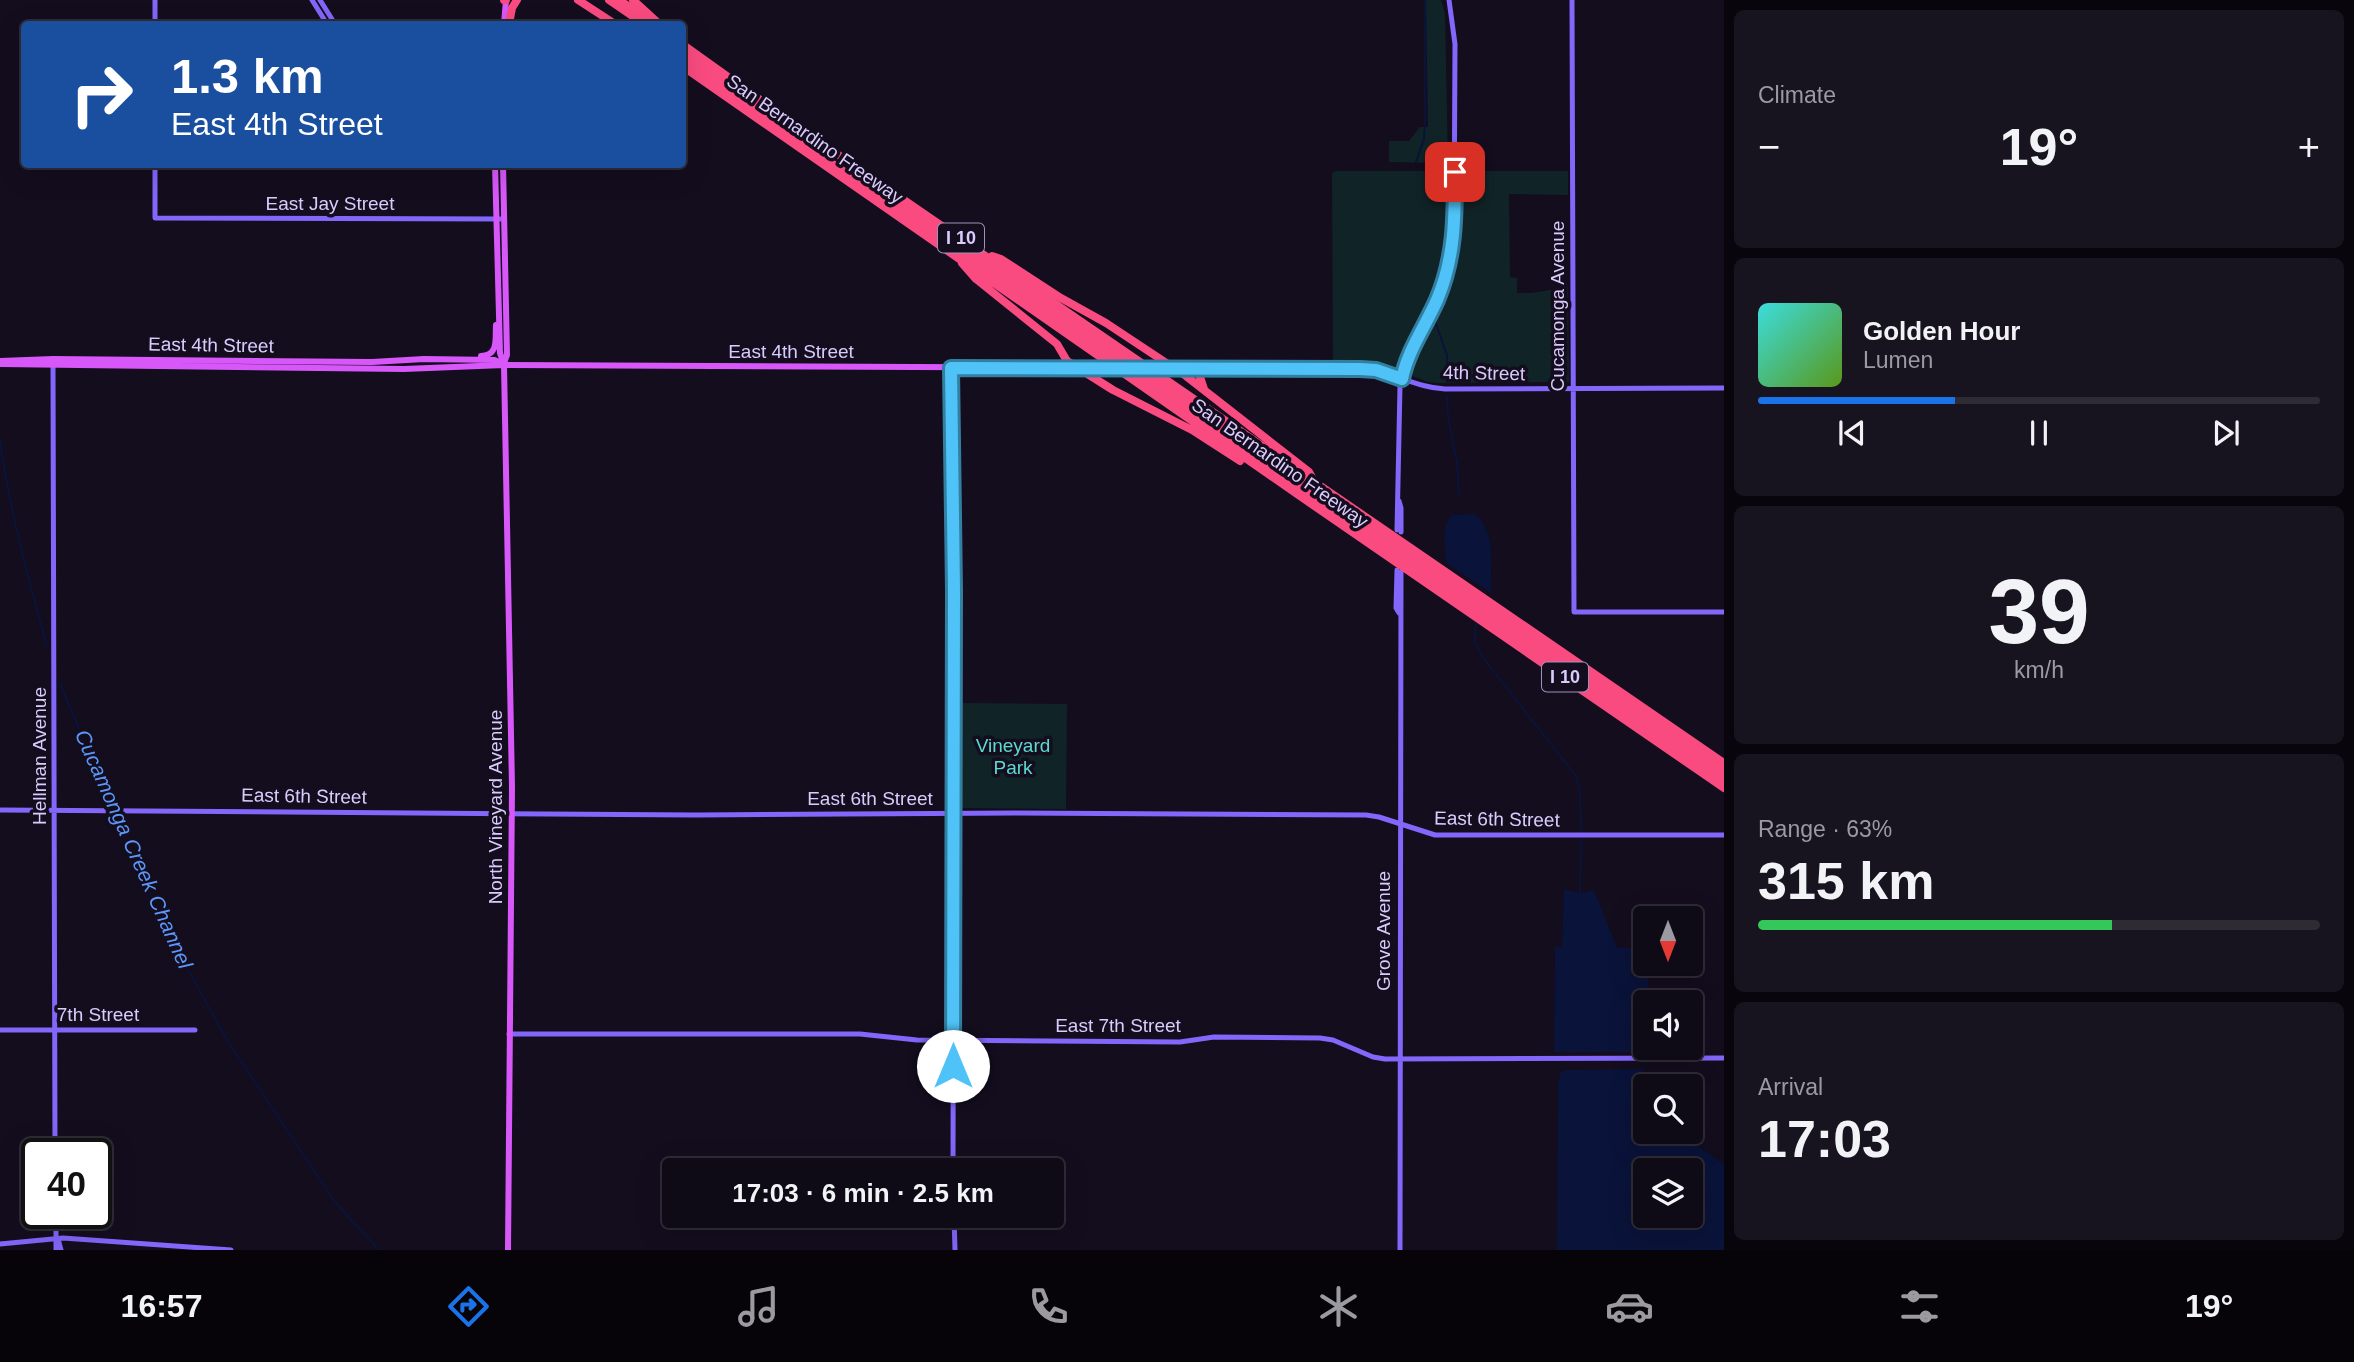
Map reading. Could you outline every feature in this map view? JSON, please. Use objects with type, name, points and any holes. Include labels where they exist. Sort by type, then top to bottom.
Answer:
[{"type":"highway","points":[[510,21],[517,0]]},
{"type":"highway","points":[[578,0],[610,21]]},
{"type":"highway","points":[[588,0],[619,21]]},
{"type":"highway","points":[[599,0],[630,21]]},
{"type":"highway","points":[[609,0],[640,21]]},
{"type":"highway","points":[[619,0],[652,21]]},
{"type":"highway","points":[[633,0],[654,21]]},
{"type":"highway","name":"San Bernardino Freeway","points":[[686,47],[1317,484],[1396,543],[1403,561],[1724,788]]},
{"type":"highway","points":[[686,55],[1396,543]]},
{"type":"highway","points":[[686,61],[1138,376],[1396,543]]},
{"type":"highway","name":"San Bernardino Freeway","points":[[686,69],[1268,473],[1396,543],[1403,561],[1724,763]]},
{"type":"highway","points":[[985,254],[1000,259],[1174,368],[1309,472],[1317,484]]},
{"type":"highway","points":[[959,258],[968,271],[1057,344],[1068,360],[1079,368],[1114,390],[1206,438],[1245,464],[1268,473]]},
{"type":"highway","points":[[1205,368],[1200,383],[1214,398]]},
{"type":"highway","points":[[1403,561],[1724,779]]},
{"type":"highway","points":[[1403,561],[1654,722],[1724,772]]},
{"type":"highway","points":[[1570,672],[1611,708]]},
{"type":"highway","points":[[1654,722],[1711,754]]},
{"type":"main road","points":[[504,21],[506,0]]},
{"type":"main road","name":"North Vineyard Avenue","points":[[495,168],[496,270],[503,365],[512,813],[508,1250]]},
{"type":"main road","name":"North Vineyard Avenue","points":[[503,168],[507,355],[503,365]]},
{"type":"main road","points":[[496,270],[500,278],[502,301],[506,307]]},
{"type":"main road","points":[[429,359],[437,356],[492,354],[495,350],[496,323],[499,317]]},
{"type":"main road","name":"East 4th Street","points":[[0,363],[372,362],[429,359],[495,360],[503,365]]},
{"type":"main road","name":"East 4th Street","points":[[53,363],[404,369],[503,365],[1079,368]]},
{"type":"main road","name":"4th Street","points":[[1079,368],[1174,368]]},
{"type":"street","points":[[155,0],[155,21]]},
{"type":"street","points":[[312,0],[325,21]]},
{"type":"street","points":[[320,0],[333,21]]},
{"type":"street","points":[[1396,543],[1399,403],[1402,379],[1416,339],[1437,300],[1449,268],[1454,241],[1455,44],[1449,0]]},
{"type":"street","name":"Cucamonga Avenue","points":[[1572,0],[1574,612],[1724,612]]},
{"type":"street","name":"East Jay Street","points":[[155,168],[155,218],[504,219]]},
{"type":"street","name":"Hellman Avenue","points":[[53,363],[55,1138]]},
{"type":"street","points":[[951,368],[953,1158]]},
{"type":"street","name":"4th Street","points":[[1174,368],[1366,369],[1423,387],[1448,389],[1724,388]]},
{"type":"street","name":"Grove Avenue","points":[[1400,1250],[1399,613],[1396,608],[1403,561]]},
{"type":"street","name":"East 6th Street","points":[[0,810],[696,815],[1366,815],[1433,835],[1724,835]]},
{"type":"street","name":"7th Street","points":[[0,1030],[195,1030]]},
{"type":"street","name":"East 7th Street","points":[[509,1034],[860,1034],[900,1039],[1180,1041],[1214,1037],[1313,1037],[1334,1040],[1373,1057],[1399,1059],[1724,1058]]},
{"type":"street","points":[[954,1228],[955,1250]]},
{"type":"street","points":[[57,1229],[58,1250]]},
{"type":"street","points":[[0,1244],[90,1240],[230,1250]]},
{"type":"green space","points":[[1426,0],[1441,0],[1445,14],[1448,163],[1389,162],[1389,141],[1409,141],[1420,127],[1428,127]]},
{"type":"green space","points":[[1568,171],[1568,195],[1509,194],[1510,277],[1517,278],[1517,293],[1568,287],[1569,382],[1438,383],[1428,382],[1383,365],[1333,363],[1332,173]]},
{"type":"green space","name":"Vineyard Park","points":[[959,703],[1067,704],[1066,809],[959,808]]},
{"type":"water","points":[[1475,514],[1487,530],[1491,593],[1446,563],[1444,538],[1448,520],[1451,515]]},
{"type":"water","points":[[1564,889],[1580,893],[1594,890],[1617,948],[1633,948],[1633,976],[1648,976],[1648,990],[1633,990],[1633,1052],[1554,1052],[1555,947],[1562,947]]},
{"type":"water","points":[[1642,1069],[1646,1074],[1633,1074],[1633,1144],[1695,1144],[1724,1164],[1724,1250],[1557,1250],[1558,1081],[1561,1072]]},
{"type":"waterway","points":[[1416,162],[1424,139],[1425,123],[1425,0]]},
{"type":"waterway","points":[[1435,321],[1447,355],[1447,382]]},
{"type":"waterway","points":[[1447,396],[1459,495]]},
{"type":"waterway","points":[[0,441],[14,519],[47,646]]},
{"type":"waterway","points":[[1476,624],[1475,641],[1481,655],[1576,776],[1580,793],[1581,832]]},
{"type":"waterway","name":"Cucamonga Creek Channel","points":[[61,685],[111,808]]},
{"type":"waterway","name":"Cucamonga Creek Channel","points":[[114,813],[171,939],[227,1040],[335,1202],[379,1250]]},
{"type":"waterway","points":[[1580,893],[1581,838]]},
{"type":"route","points":[[953,1066],[954,591],[951,368],[1360,369],[1376,370],[1402,379],[1410,352],[1437,300],[1449,268],[1454,241],[1455,172]]}]
